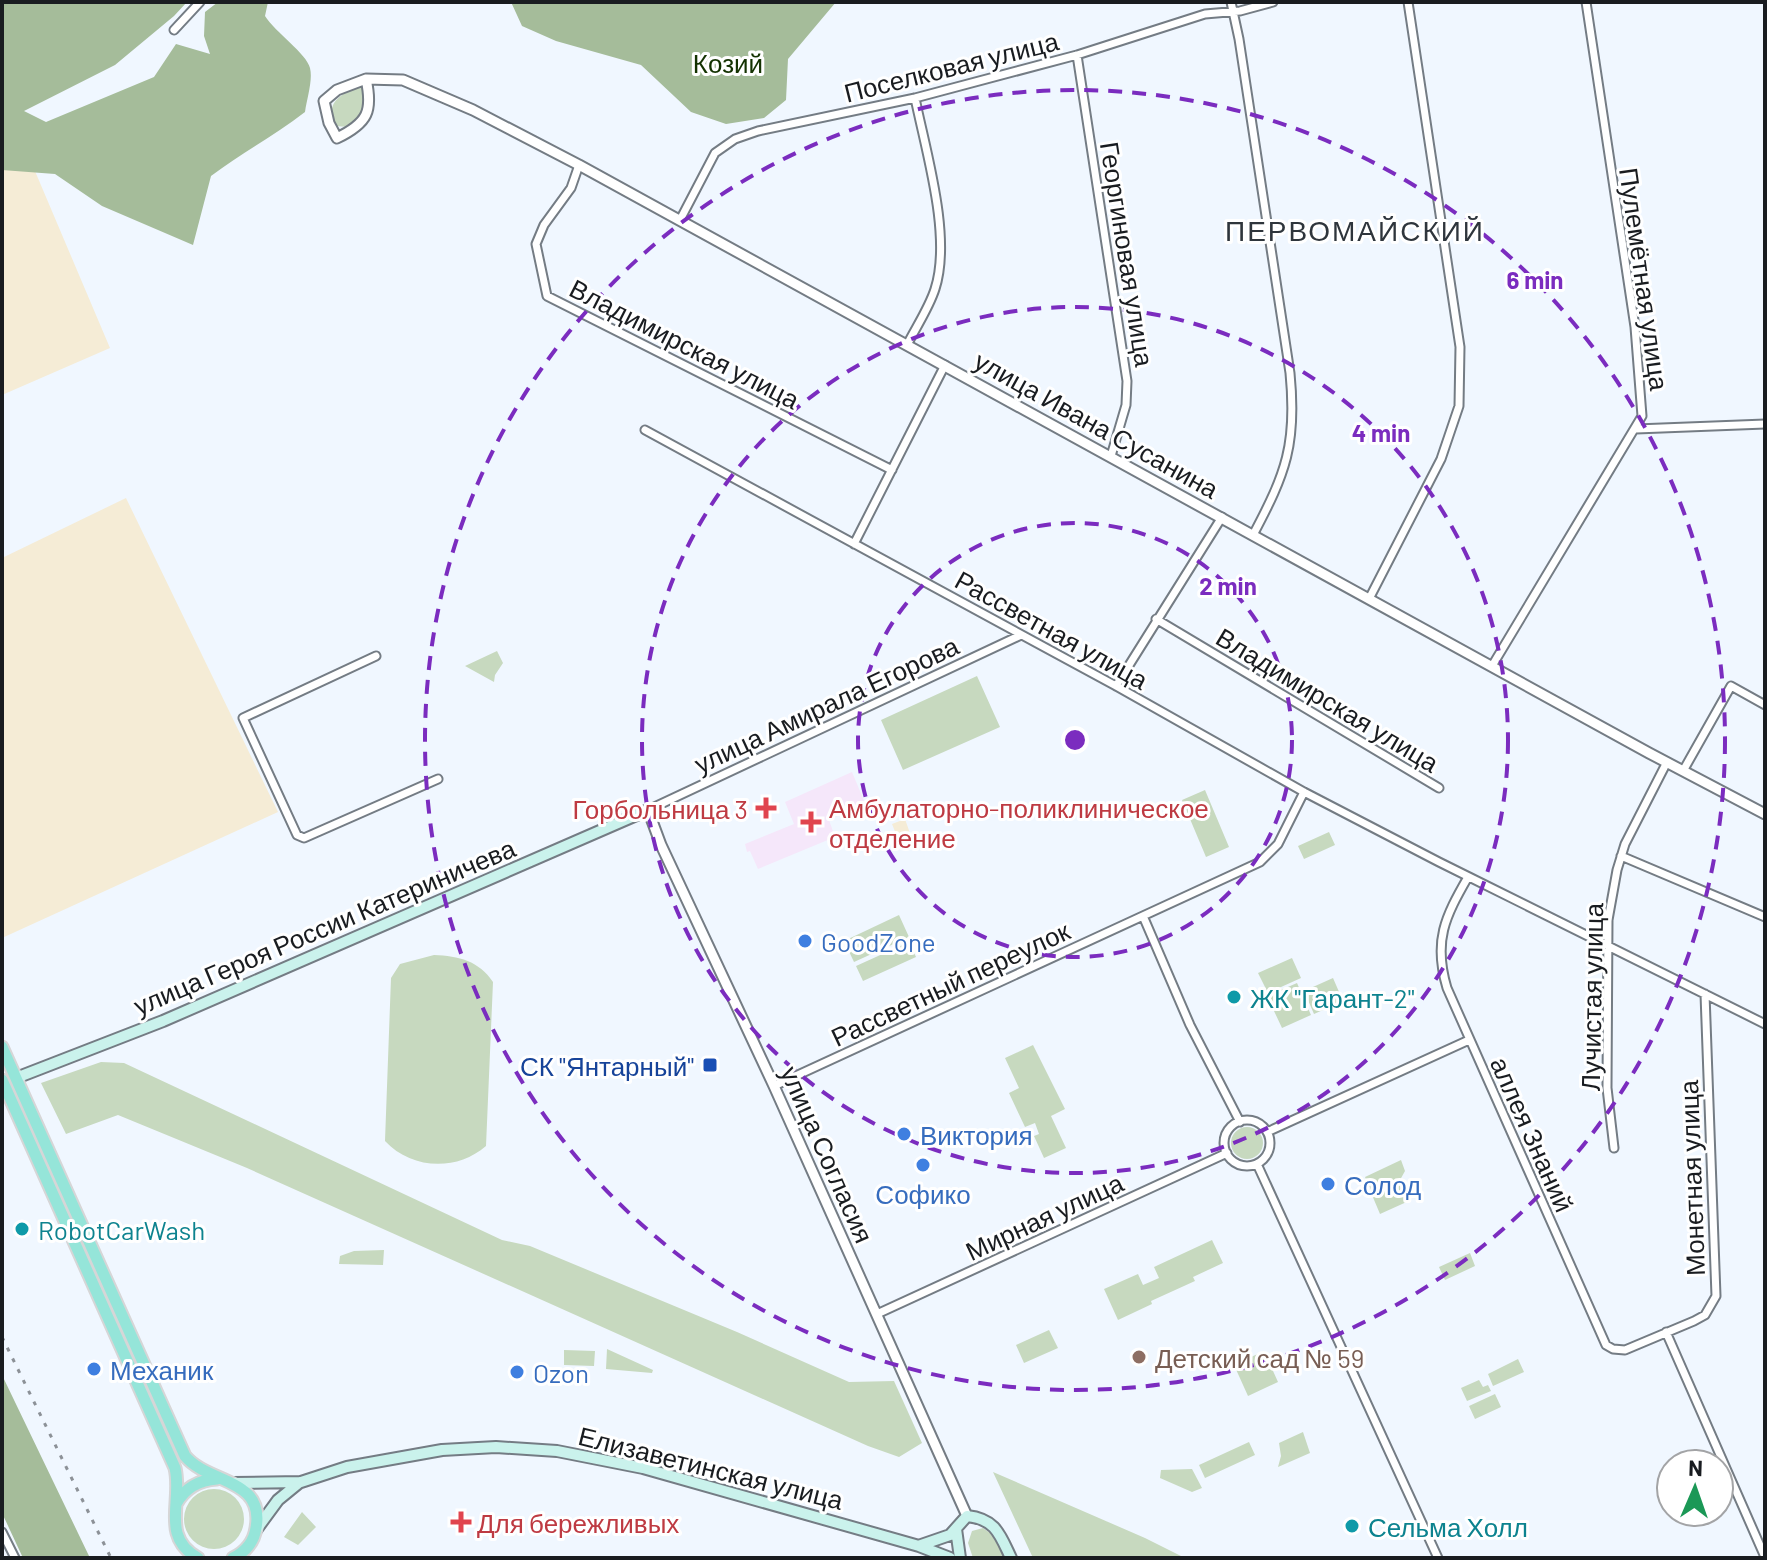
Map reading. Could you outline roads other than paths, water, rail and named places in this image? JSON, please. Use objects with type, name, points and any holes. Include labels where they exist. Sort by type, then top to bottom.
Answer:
[{"type":"main road","name":"улица Героя России Катериничева","points":[[16,1078],[163,1021],[648,810]]},
{"type":"main road","points":[[2,1047],[185,1456],[197,1468],[245,1491],[253,1502],[257,1516],[256,1530],[245,1554],[233,1558]]},
{"type":"main road","points":[[2,1080],[175,1468],[173,1524],[177,1538],[185,1549],[198,1558]]},
{"type":"main road","name":"Елизаветинская улица","points":[[233,1483],[301,1482],[360,1464],[442,1450],[496,1447],[557,1451],[643,1468],[919,1546],[950,1558]]},
{"type":"main road","points":[[176,1505],[189,1488],[208,1479],[219,1479]]},
{"type":"main road","name":"Елизаветинская улица","points":[[256,1530],[278,1500],[301,1482]]},
{"type":"main road","points":[[919,1546],[937,1542],[956,1529],[967,1516],[981,1518],[996,1528],[1011,1558]]},
{"type":"main road","points":[[956,1529],[960,1558]]},
{"type":"street","points":[[174,30],[200,2]]},
{"type":"street","points":[[1231,2],[1281,312],[1293,410],[1291,446],[1283,473],[1253,535]]},
{"type":"street","name":"Поселковая улица","points":[[680,220],[715,153],[735,139],[758,131],[915,98],[1077,55],[1205,14],[1233,12],[1273,2]]},
{"type":"street","points":[[1369,599],[1441,459],[1459,406],[1460,347],[1408,2]]},
{"type":"street","name":"Пулемётная улица","points":[[1492,666],[1642,416],[1635,327],[1586,2]]},
{"type":"street","name":"Георгиновая улица","points":[[1077,55],[1127,381],[1126,405],[1111,456]]},
{"type":"street","points":[[366,79],[370,98],[365,118],[352,131],[337,138],[329,123],[324,101],[337,90],[366,79]]},
{"type":"street","name":"улица Ивана Сусанина","points":[[366,79],[403,80],[473,110],[579,165],[1765,814]]},
{"type":"street","points":[[907,345],[934,291],[941,249],[932,182],[915,98]]},
{"type":"street","name":"Владимирская улица","points":[[579,165],[571,188],[544,225],[536,244],[547,296],[892,470]]},
{"type":"street","points":[[854,544],[945,365]]},
{"type":"street","points":[[1636,429],[1765,424]]},
{"type":"street","name":"Рассветная улица","points":[[645,430],[1304,792],[1607,946]]},
{"type":"street","points":[[1116,686],[1222,517]]},
{"type":"street","name":"Владимирская улица","points":[[1156,619],[1439,788]]},
{"type":"street","name":"улица Амирала Егорова","points":[[648,810],[1021,635]]},
{"type":"street","points":[[376,656],[243,718],[297,835],[304,838],[438,779]]},
{"type":"street","points":[[1683,771],[1731,686],[1765,705]]},
{"type":"street","name":"Лучистая улица","points":[[1614,1148],[1607,1088],[1608,920],[1621,856],[1667,762]]},
{"type":"street","name":"Рассветный переулок","points":[[774,1086],[1267,857],[1278,844],[1304,792]]},
{"type":"street","name":"улица Согласия","points":[[648,810],[661,845],[774,1086],[967,1516]]},
{"type":"street","points":[[1621,856],[1765,917]]},
{"type":"street","name":"аллея Знаний","points":[[1468,877],[1451,904],[1442,931],[1440,956],[1447,988],[1469,1040],[1606,1345],[1625,1350],[1666,1332]]},
{"type":"street","points":[[1143,916],[1190,1025],[1240,1122]]},
{"type":"street","points":[[1607,946],[1765,1024]]},
{"type":"street","name":"Монетная улица","points":[[1666,1332],[1705,1315],[1716,1296],[1705,994]]},
{"type":"street","points":[[1267,1132],[1469,1040]]},
{"type":"street","points":[[1240,1122],[1257,1123],[1267,1132],[1269,1149],[1257,1164],[1239,1165],[1227,1153],[1224,1142],[1227,1133],[1240,1122]]},
{"type":"street","name":"Мирная улица","points":[[877,1314],[1227,1153]]},
{"type":"street","points":[[1257,1164],[1438,1558]]},
{"type":"street","points":[[1666,1332],[1765,1557]]},
{"type":"street","points":[[2,1532],[15,1558]]},
{"type":"railway","points":[[2,1337],[111,1558]]},
{"type":"place","name":"Горбольница 3","points":[[766,808]]},
{"type":"place","name":"Амбулаторно-поликлиническое отделение","points":[[811,822]]},
{"type":"place","name":"GoodZone","points":[[805,941]]},
{"type":"place","name":"ЖК \"Гарант-2\"","points":[[1234,997]]},
{"type":"place","name":"СК \"Янтарный\"","points":[[710,1065]]},
{"type":"place","name":"Виктория","points":[[904,1134]]},
{"type":"place","name":"Софико","points":[[923,1165]]},
{"type":"place","name":"Солод","points":[[1328,1184]]},
{"type":"place","name":"RobotCarWash","points":[[22,1229]]},
{"type":"place","name":"Детский сад № 59","points":[[1139,1357]]},
{"type":"place","name":"Механик","points":[[94,1369]]},
{"type":"place","name":"Ozon","points":[[517,1372]]},
{"type":"place","name":"Для бережливых","points":[[461,1522]]},
{"type":"place","name":"Сельма Холл","points":[[1352,1526]]},
{"type":"district","name":"ПЕРВОМАЙСКИЙ","points":[[1355,230]]},
{"type":"park label","name":"Козий","points":[[728,62]]}]
